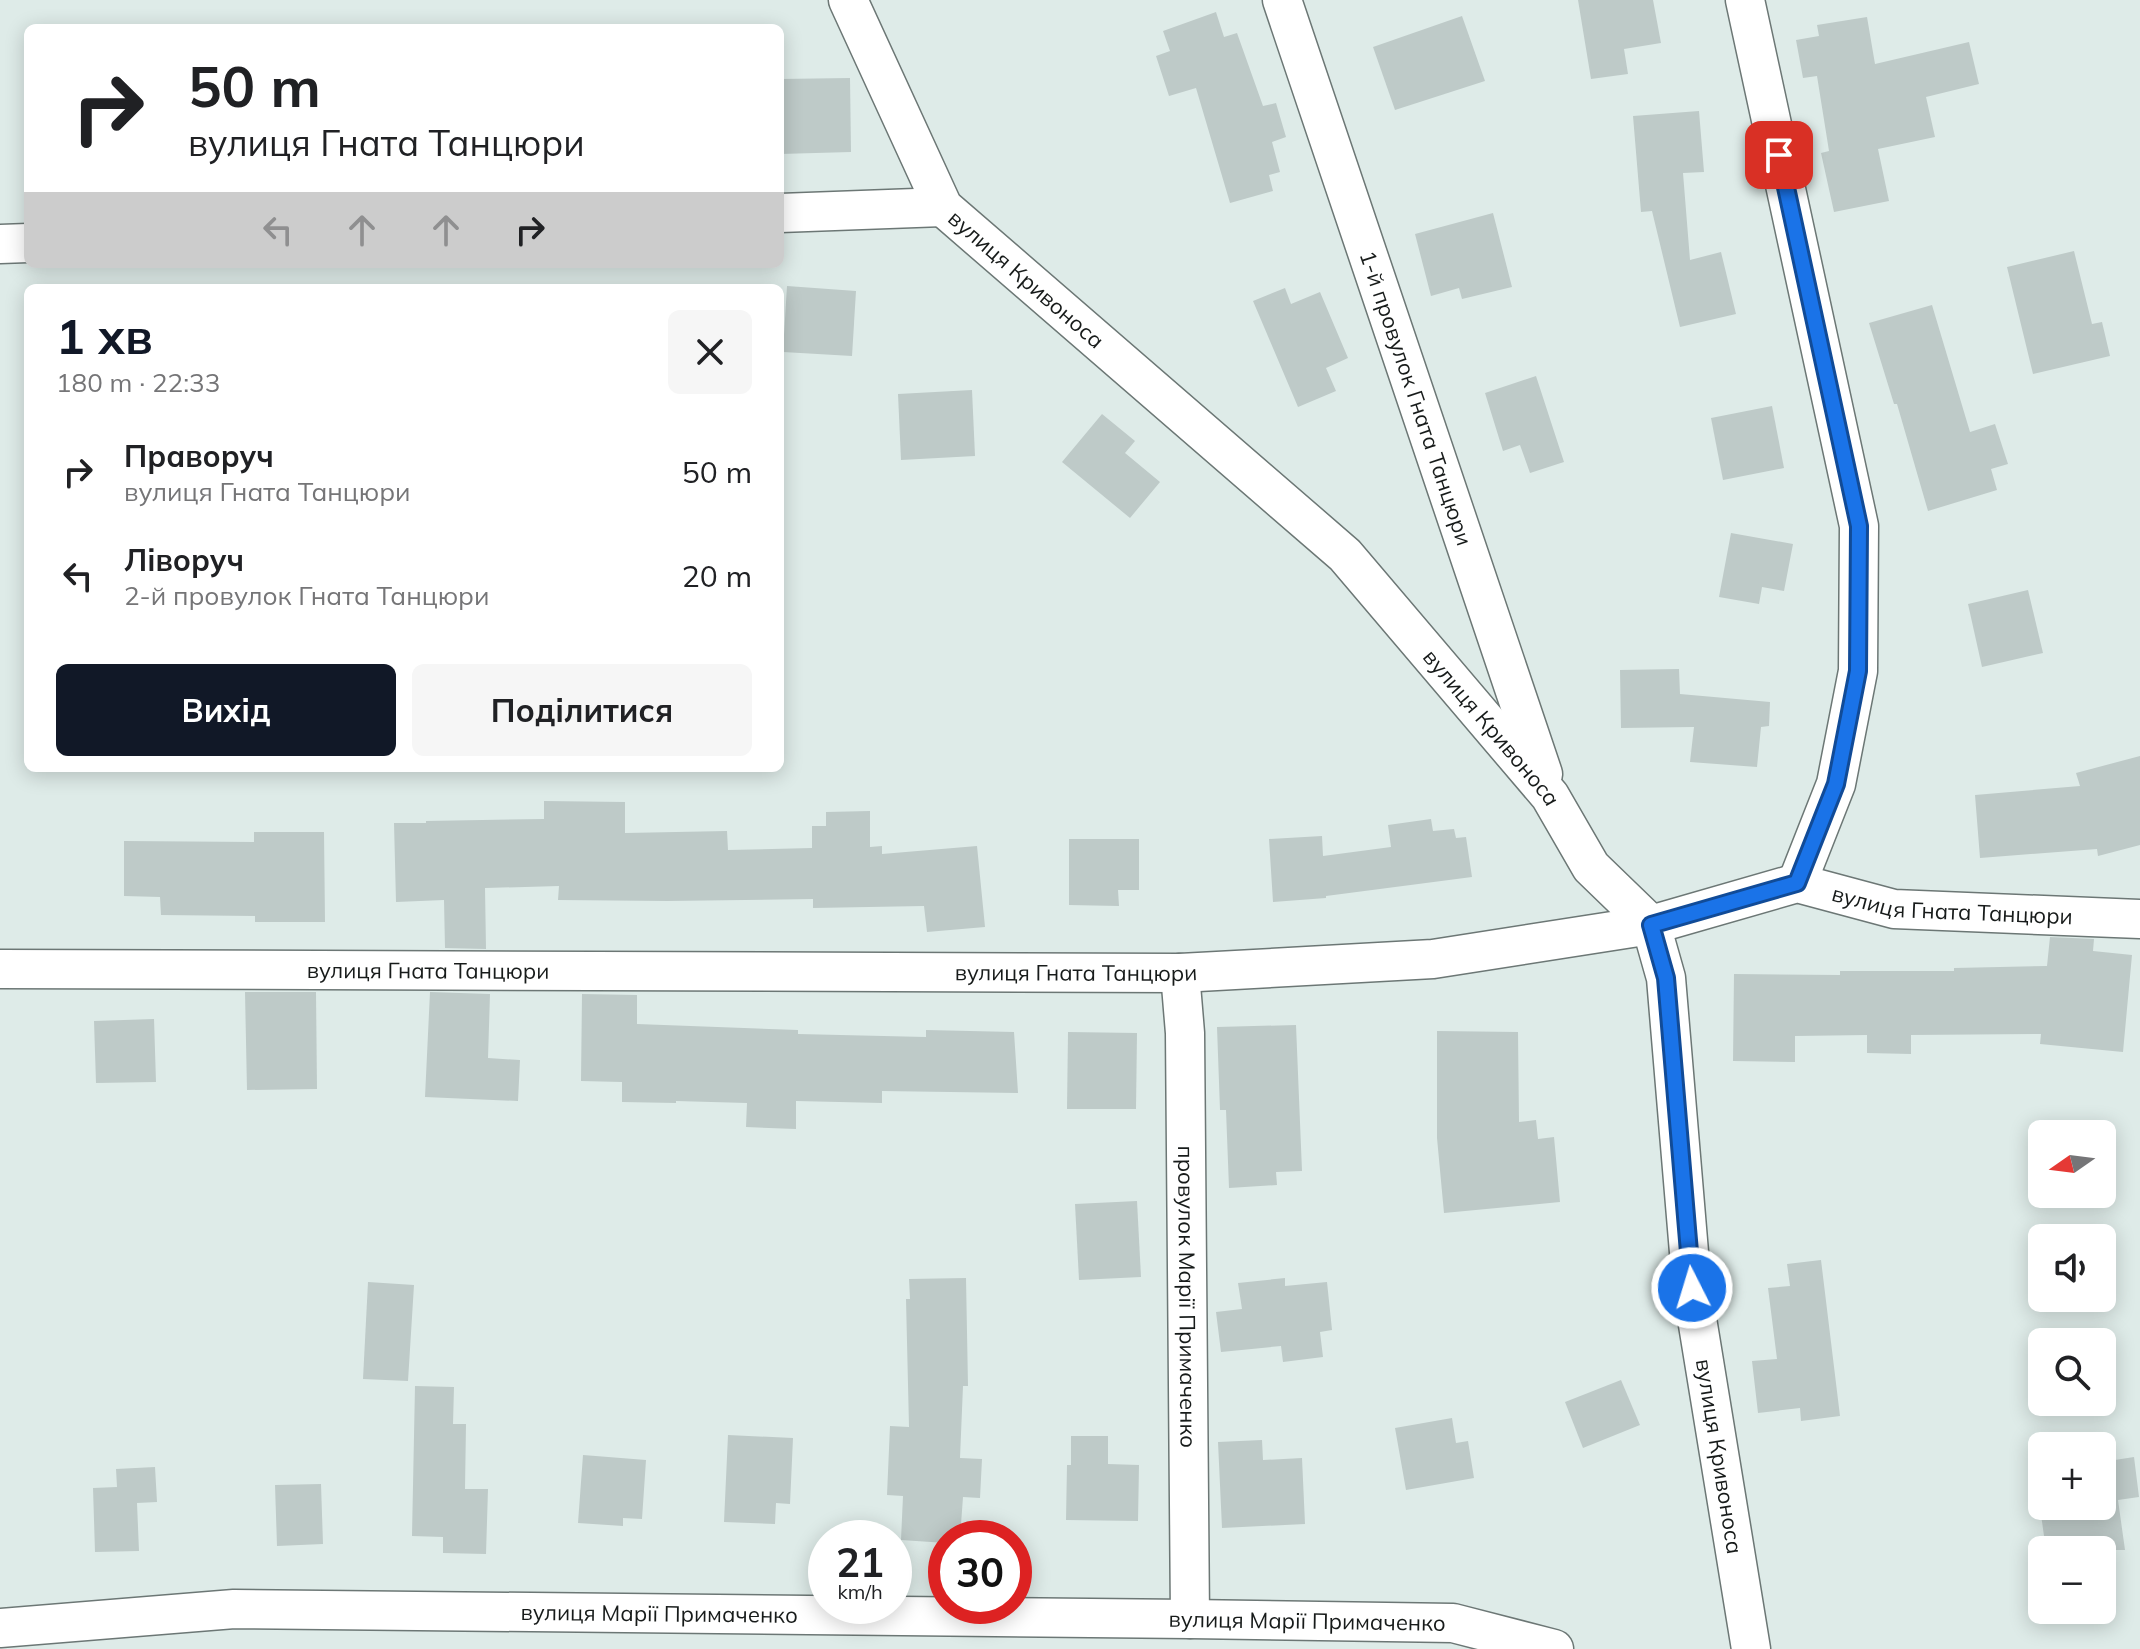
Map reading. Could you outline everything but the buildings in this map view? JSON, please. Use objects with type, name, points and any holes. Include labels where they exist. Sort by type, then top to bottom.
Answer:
[{"type":"street","name":"вулиця Кривоноса","points":[[848,0],[943,207],[1345,555],[1550,796],[1591,867],[1651,925],[1666,978],[1692,1288],[1751,1649]]},
{"type":"street","name":"1-й провулок Гната Танцюри","points":[[1282,0],[1550,796]]},
{"type":"street","points":[[1745,0],[1859,526],[1858,671],[1836,784],[1797,883]]},
{"type":"street","points":[[784,213],[943,207]]},
{"type":"street","points":[[0,244],[24,243]]},
{"type":"street","name":"вулиця Гната Танцюри","points":[[0,969],[1180,973],[1433,959],[1651,925],[1797,883],[1894,909],[2140,919]]},
{"type":"street","name":"провулок Марії Примаченко","points":[[1180,973],[1185,1033],[1190,1619]]},
{"type":"street","name":"вулиця Марії Примаченко","points":[[0,1628],[234,1609],[1190,1619],[1453,1623],[1554,1649]]},
{"type":"route","points":[[1692,1288],[1666,978],[1651,925],[1797,883],[1836,784],[1858,671],[1859,526],[1779,155]]}]
